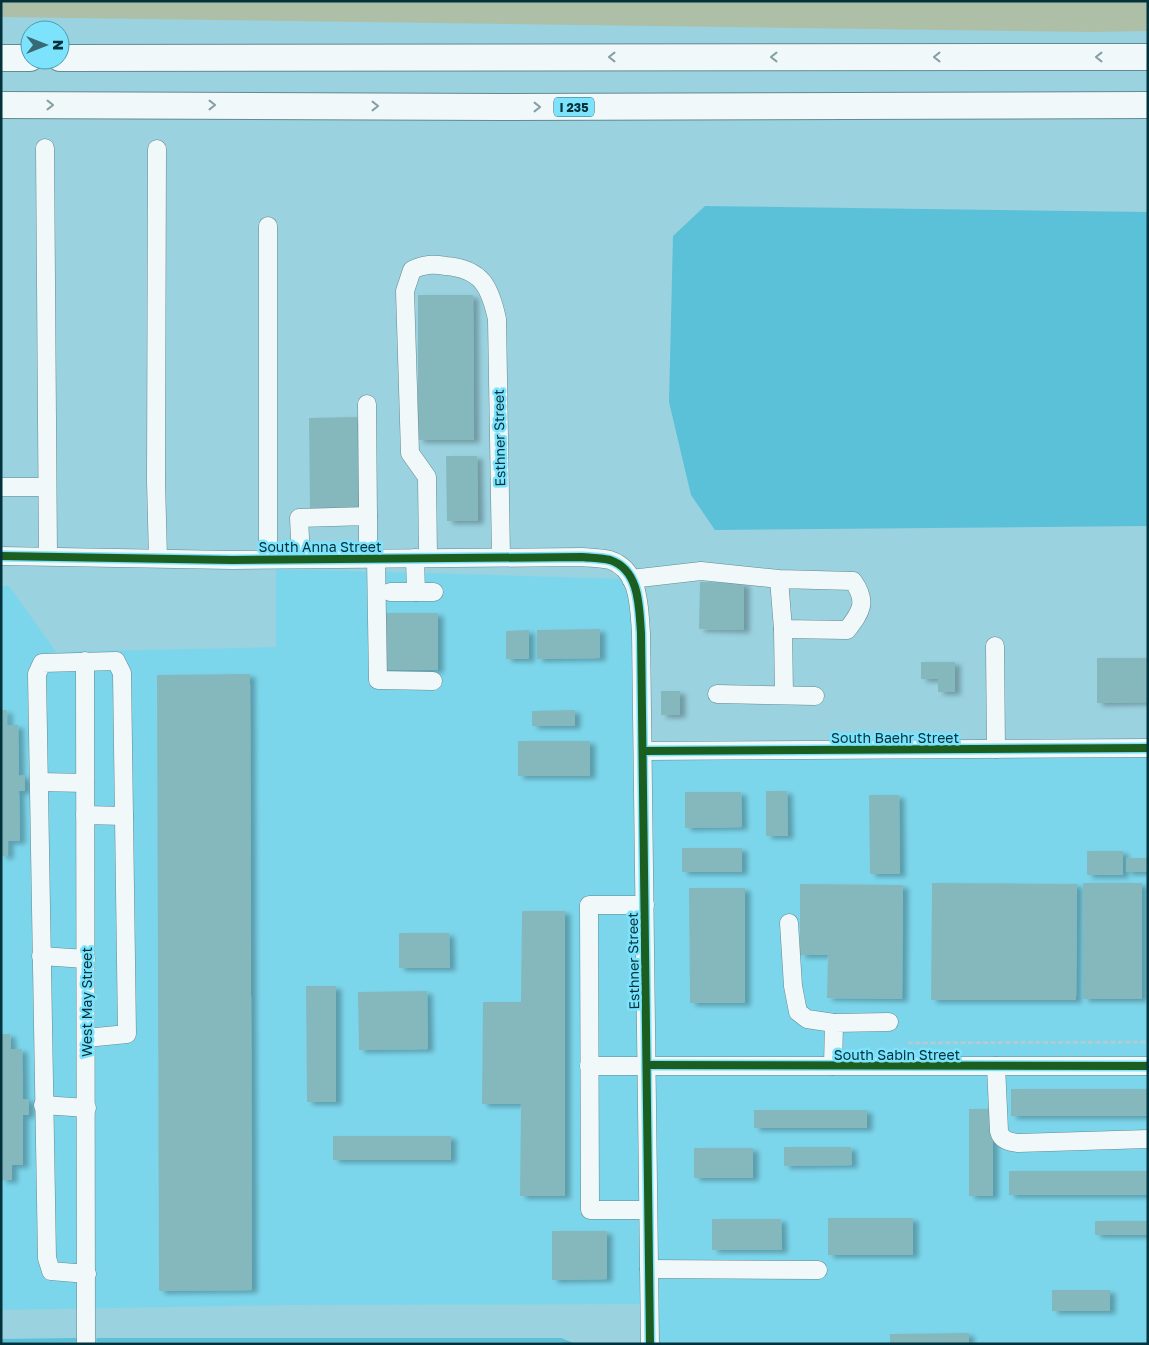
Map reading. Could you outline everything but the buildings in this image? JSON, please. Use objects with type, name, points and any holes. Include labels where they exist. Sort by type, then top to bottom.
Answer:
[{"type":"highway","points":[[70,58],[1148,56]]},
{"type":"highway","points":[[1,58],[20,58]]},
{"type":"highway","name":"I 235","points":[[1,104],[481,107],[1148,105]]},
{"type":"street","points":[[45,148],[48,556]]},
{"type":"street","points":[[157,149],[156,481],[158,558]]},
{"type":"street","points":[[268,226],[268,558]]},
{"type":"street","name":"Esthner Street","points":[[416,592],[422,558],[427,477],[410,453],[405,291],[412,270],[425,264],[458,267],[477,274],[492,294],[497,319],[501,557]]},
{"type":"street","points":[[367,404],[368,516],[378,680],[433,681]]},
{"type":"street","points":[[1,487],[48,487]]},
{"type":"street","points":[[300,558],[300,518],[368,516]]},
{"type":"street","name":"South Anna Street","points":[[1,556],[158,558],[582,557],[610,560],[625,569],[631,579]]},
{"type":"street","points":[[631,579],[701,571],[779,579],[853,581],[860,592],[861,612],[847,630],[783,629]]},
{"type":"street","name":"Esthner Street","points":[[631,579],[638,596],[641,633],[650,1344]]},
{"type":"street","points":[[779,579],[783,629],[784,695]]},
{"type":"street","points":[[390,592],[434,592]]},
{"type":"street","points":[[995,646],[996,749]]},
{"type":"street","name":"West May Street","points":[[85,661],[86,1344]]},
{"type":"street","points":[[86,1038],[127,1034],[122,673],[116,661],[42,663],[37,674],[41,782],[43,1105],[48,1258],[51,1271],[87,1274]]},
{"type":"street","points":[[717,694],[815,696]]},
{"type":"street","name":"South Baehr Street","points":[[643,751],[1148,748]]},
{"type":"street","points":[[41,782],[85,783]]},
{"type":"street","points":[[85,815],[124,816]]},
{"type":"street","points":[[645,905],[589,905],[590,1210],[648,1210]]},
{"type":"street","points":[[790,923],[794,986],[798,1012],[807,1019],[834,1023],[889,1022]]},
{"type":"street","points":[[41,956],[86,958]]},
{"type":"street","points":[[833,1066],[834,1023]]},
{"type":"street","name":"South Sabin Street","points":[[589,1066],[1148,1066]]},
{"type":"street","points":[[996,1066],[999,1131],[1007,1141],[1018,1143],[1148,1139]]},
{"type":"street","points":[[43,1105],[86,1108]]},
{"type":"street","points":[[649,1269],[818,1270]]},
{"type":"path","points":[[908,1043],[1148,1042]]},
{"type":"shaded area","points":[[705,206],[1148,212],[1148,526],[715,530],[691,495],[669,402],[673,236]]},
{"type":"shaded area","points":[[276,569],[631,579],[643,751],[1148,750],[1148,1344],[650,1344],[649,1304],[288,1305],[1,1310],[1,586],[9,586],[56,652],[276,647]]},
{"type":"green space","points":[[1,1],[1148,1],[1148,31],[1094,32],[1,17]]},
{"type":"waterway","points":[[1,1341],[75,1340]]},
{"type":"waterway","points":[[98,1340],[561,1340],[571,1344]]},
{"type":"cycle path","points":[[1,556],[232,560],[582,557],[610,560],[620,565],[627,572],[636,590],[641,633],[650,1344]]},
{"type":"cycle path","points":[[643,751],[1148,748]]},
{"type":"cycle path","points":[[647,1065],[1148,1066]]}]
